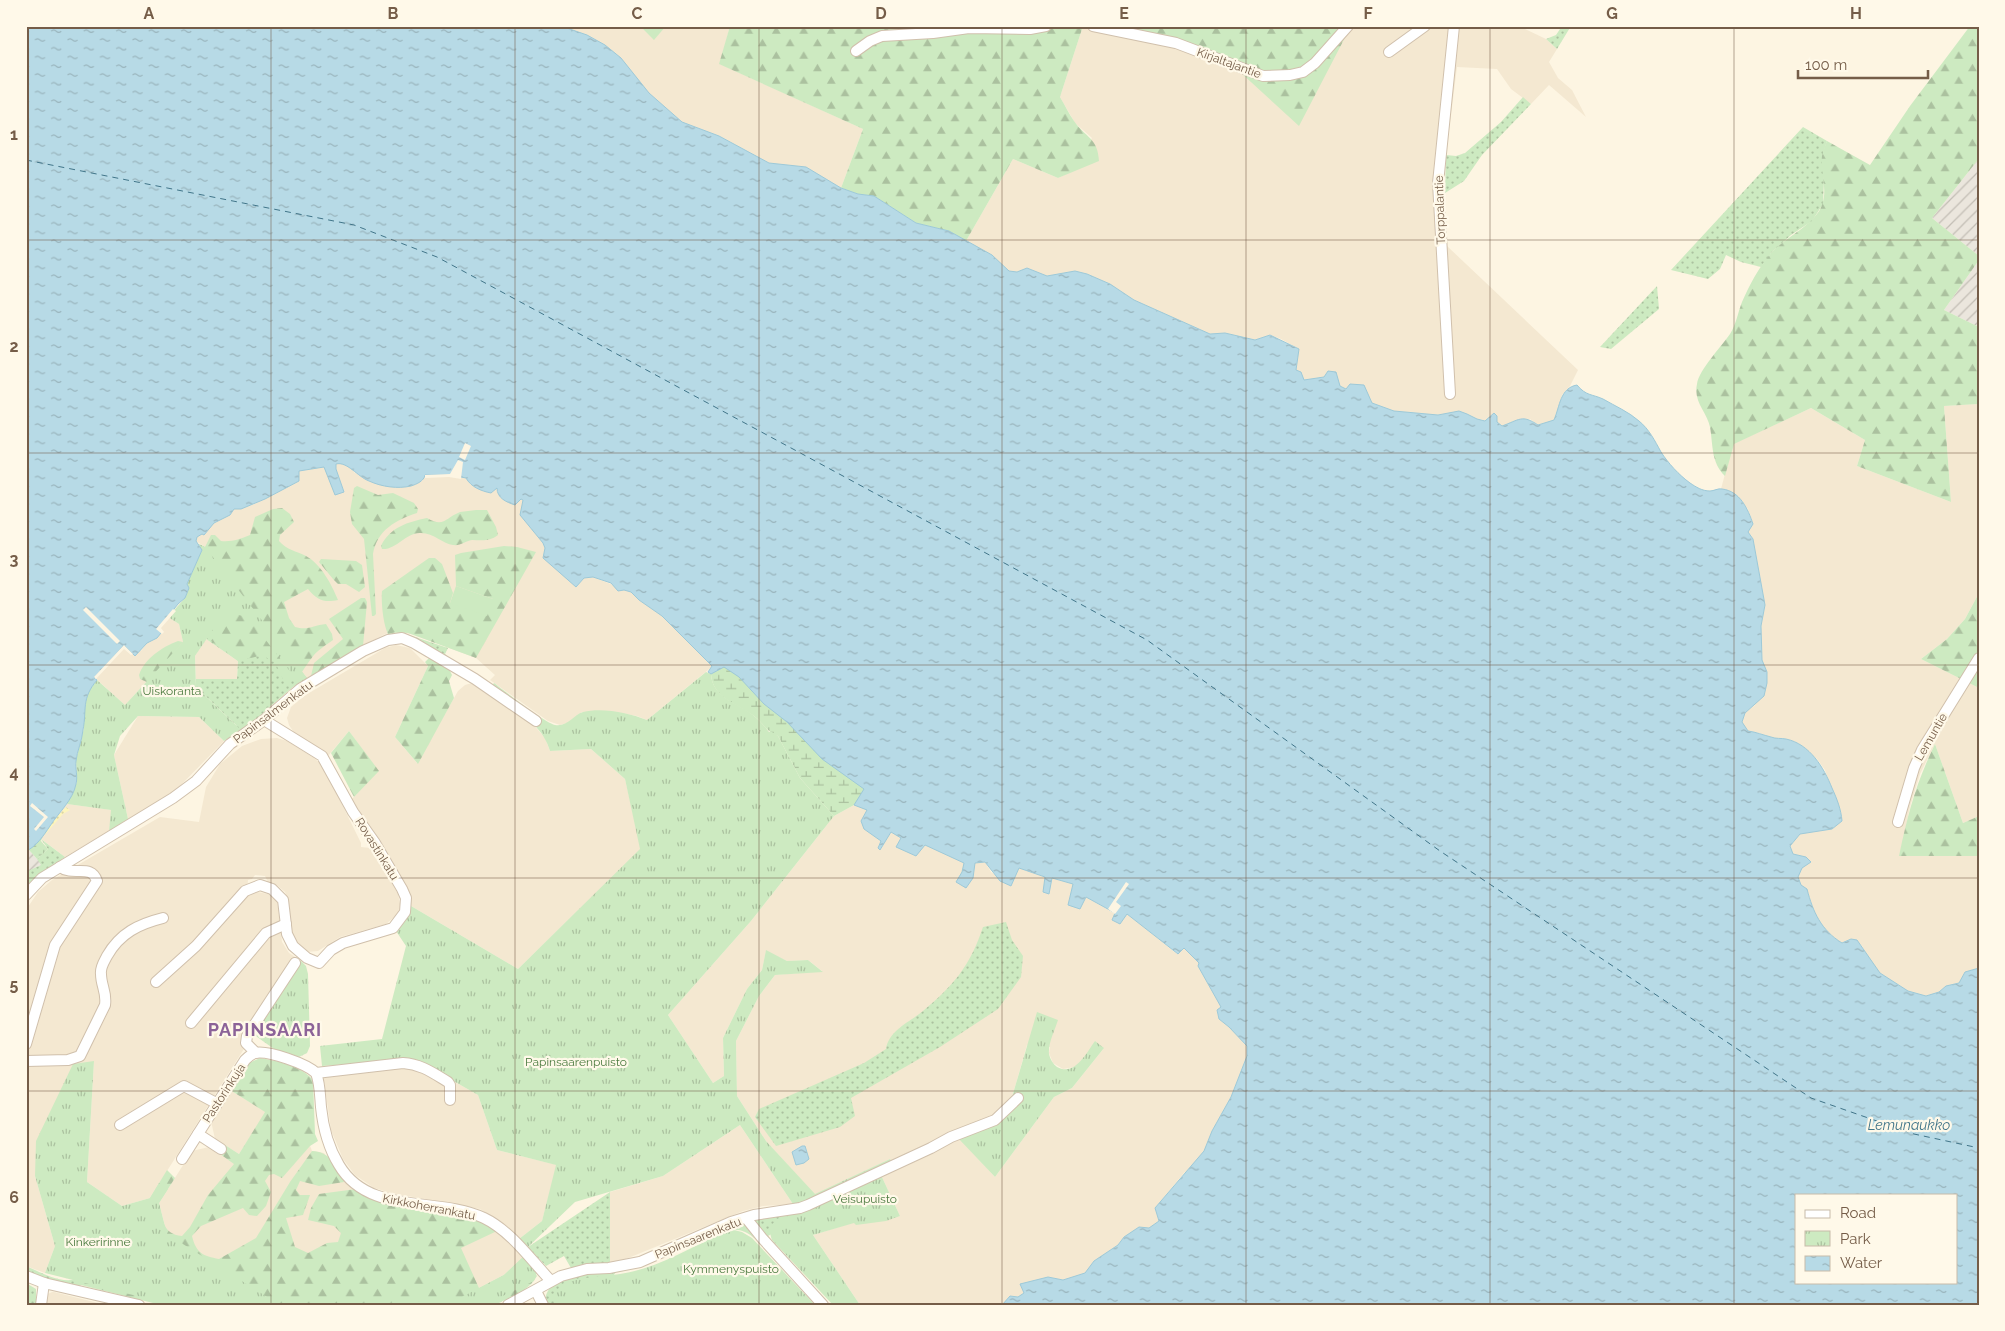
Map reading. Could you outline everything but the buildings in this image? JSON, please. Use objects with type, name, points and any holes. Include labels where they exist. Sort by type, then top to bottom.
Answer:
[{"type":"street","points":[[856,51],[870,41],[882,36],[933,33],[969,28],[1030,29],[1046,26]]},
{"type":"street","name":"Kirjaltajantie","points":[[1093,26],[1176,44],[1263,76],[1290,75],[1303,72],[1314,63],[1348,26]]},
{"type":"street","points":[[1389,52],[1425,26]]},
{"type":"street","name":"Torppalantie","points":[[1450,394],[1438,183],[1454,26]]},
{"type":"street","name":"Papinsalmenkatu","points":[[26,895],[42,878],[172,798],[196,781],[230,744],[264,720],[290,697],[330,671],[381,642],[396,638],[414,643],[475,678],[536,721]]},
{"type":"street","name":"Lemuntie","points":[[1898,822],[1914,768],[1922,750],[1979,658]]},
{"type":"street","name":"Rovastinkatu","points":[[264,720],[322,756],[354,812],[399,882],[406,898],[406,912],[393,928],[343,943],[331,950],[319,963],[307,958],[293,946],[287,934],[286,924]]},
{"type":"street","points":[[26,1044],[55,945],[97,881],[96,877],[90,872],[84,870],[66,871],[60,867]]},
{"type":"street","points":[[156,982],[196,946],[245,891],[260,885],[278,893],[284,904],[286,924],[266,933],[191,1023]]},
{"type":"street","points":[[26,1061],[68,1060],[80,1056],[105,1004],[106,996],[100,974],[101,967],[110,950],[132,928],[142,923],[164,918]]},
{"type":"street","points":[[256,1053],[246,1043],[247,1036],[295,963]]},
{"type":"street","name":"Pastorinkuja","points":[[182,1159],[245,1060],[256,1053],[270,1054],[314,1070]]},
{"type":"street","points":[[314,1070],[403,1063],[414,1064],[421,1066],[448,1082],[450,1085],[450,1100]]},
{"type":"street","name":"Kirkkoherrankatu","points":[[314,1070],[327,1140],[340,1167],[355,1184],[371,1195],[468,1212],[483,1218],[503,1230],[550,1281]]},
{"type":"street","points":[[120,1125],[184,1086],[216,1104]]},
{"type":"street","name":"Papinsaarenkatu","points":[[508,1305],[560,1276],[587,1269],[609,1268],[640,1262],[731,1222],[808,1205],[952,1137],[995,1120],[1018,1098]]},
{"type":"street","points":[[198,1134],[221,1149]]},
{"type":"street","points":[[746,1218],[823,1305]]},
{"type":"street","points":[[26,1276],[44,1283],[139,1305]]},
{"type":"street","points":[[41,1305],[44,1283]]},
{"type":"street","points":[[536,1291],[543,1305]]},
{"type":"shaded area","points":[[561,26],[640,26],[654,39],[666,26],[730,26],[720,64],[863,129],[841,188],[806,167],[769,163],[719,136],[682,122],[587,35]]},
{"type":"shaded area","points":[[1083,26],[1519,26],[1546,39],[1557,49],[1549,62],[1558,78],[1572,90],[1586,117],[1549,85],[1531,104],[1511,89],[1497,69],[1457,67],[1446,155],[1444,198],[1447,246],[1578,370],[1570,386],[1562,395],[1554,420],[1538,425],[1530,419],[1502,426],[1497,422],[1477,419],[1467,414],[1450,413],[1438,415],[1394,411],[1372,403],[1324,377],[1304,380],[1296,370],[1299,349],[1281,339],[1270,335],[1255,340],[1225,333],[1210,334],[1134,300],[1110,284],[1087,274],[1075,271],[1047,276],[1027,268],[1017,272],[1009,271],[966,241],[1013,159],[1058,178],[1075,170],[1092,138],[1075,123],[1060,97]]},
{"type":"shaded area","points":[[1977,161],[1979,162],[1979,256],[1932,218]]},
{"type":"shaded area","points":[[1979,260],[1979,327],[1944,310]]},
{"type":"shaded area","points":[[1979,404],[1979,593],[1965,619],[1947,639],[1921,659],[1979,688],[1979,816],[1963,823],[1935,744],[1920,774],[1910,807],[1900,856],[1979,856],[1979,968],[1965,972],[1959,983],[1946,986],[1939,992],[1926,996],[1908,991],[1880,973],[1862,946],[1851,939],[1842,944],[1835,939],[1818,922],[1801,885],[1798,877],[1806,857],[1793,854],[1790,846],[1800,834],[1832,828],[1842,821],[1825,770],[1817,759],[1801,746],[1788,739],[1773,738],[1748,731],[1742,722],[1745,713],[1755,705],[1767,672],[1762,660],[1761,626],[1765,605],[1753,539],[1748,532],[1753,524],[1748,509],[1741,500],[1721,489],[1733,444],[1811,408],[1865,440],[1857,466],[1951,502],[1944,406]]},
{"type":"shaded area","points":[[340,463],[349,466],[355,473],[406,487],[422,481],[425,475],[450,475],[466,478],[470,484],[478,489],[497,488],[503,499],[512,504],[521,499],[529,526],[545,548],[544,558],[576,587],[584,578],[593,577],[631,592],[661,615],[713,666],[647,720],[615,712],[582,712],[568,723],[560,725],[548,721],[490,680],[495,675],[476,658],[412,634],[391,632],[383,635],[307,678],[205,547],[196,541],[197,537],[214,523],[229,515],[234,509],[252,505],[299,481],[298,471],[324,467],[344,492],[336,469],[336,464]]},
{"type":"shaded area","points":[[168,617],[179,624],[183,642],[125,705],[94,677],[124,645],[141,651],[147,643],[155,638],[158,628]]},
{"type":"shaded area","points":[[206,639],[238,661],[237,679],[196,679],[195,656]]},
{"type":"shaded area","points":[[396,645],[410,648],[428,666],[395,737],[417,763],[458,691],[465,685],[472,683],[478,685],[533,724],[545,738],[550,751],[591,749],[625,779],[641,849],[518,969],[411,906],[411,901],[377,837],[351,800],[378,771],[349,731],[328,756],[295,734],[289,725],[287,718],[291,707],[304,696],[385,648]]},
{"type":"shaded area","points":[[138,716],[199,717],[224,741],[175,791],[128,819],[114,755]]},
{"type":"shaded area","points":[[277,738],[287,741],[323,766],[361,843],[361,847],[371,848],[398,894],[400,904],[398,914],[386,924],[340,937],[318,951],[307,952],[300,949],[291,933],[288,899],[285,892],[278,886],[268,882],[265,876],[255,875],[252,879],[248,880],[247,890],[273,895],[277,900],[282,942],[289,953],[300,960],[150,1198],[122,1206],[87,1182],[94,1061],[35,1176],[55,1246],[45,1273],[26,1266],[26,912],[28,907],[38,892],[52,880],[160,817],[199,822],[206,787],[220,764],[242,746],[261,739]]},
{"type":"shaded area","points":[[67,804],[112,810],[109,831],[65,857],[40,838]]},
{"type":"shaded area","points":[[854,805],[867,810],[864,829],[881,841],[878,847],[881,849],[891,832],[901,838],[896,847],[925,844],[965,863],[962,872],[973,878],[975,863],[985,862],[991,872],[1011,886],[1019,868],[1045,877],[1043,892],[1049,894],[1052,878],[1073,884],[1068,906],[1086,897],[1115,914],[1112,920],[1127,914],[1177,954],[1184,948],[1200,964],[1198,966],[1222,1008],[1217,1011],[1219,1019],[1247,1046],[1247,1056],[1231,1097],[1212,1131],[1210,1141],[1193,1167],[1184,1173],[1155,1208],[1159,1221],[1149,1228],[1124,1237],[1118,1245],[1094,1261],[1086,1273],[1063,1280],[1048,1277],[1020,1284],[1024,1293],[1018,1297],[1010,1296],[1002,1305],[860,1305],[813,1235],[855,1222],[900,1216],[881,1175],[959,1138],[995,1177],[1054,1097],[1072,1088],[1104,1048],[1075,1067],[1063,1069],[1053,1063],[1049,1053],[1050,1047],[1027,1045],[1012,1097],[996,1115],[892,1162],[890,1159],[815,1195],[766,1141],[737,1096],[736,1041],[759,996],[775,975],[822,971],[808,960],[787,961],[766,951],[762,970],[747,989],[723,1038],[724,1076],[713,1083],[668,1015],[751,921],[834,816]]},
{"type":"shaded area","points":[[29,850],[37,859],[43,854],[53,864],[26,880],[26,851]]},
{"type":"shaded area","points":[[415,1059],[478,1095],[497,1150],[557,1165],[542,1221],[519,1239],[508,1227],[480,1209],[391,1193],[374,1188],[355,1175],[343,1159],[331,1130],[322,1066]]},
{"type":"shaded area","points":[[230,1090],[266,1112],[239,1154],[215,1139],[211,1121]]},
{"type":"shaded area","points":[[740,1125],[793,1204],[763,1206],[743,1211],[621,1261],[610,1263],[610,1192],[663,1176]]},
{"type":"shaded area","points":[[309,1143],[312,1151],[324,1153],[349,1183],[497,1231],[523,1257],[504,1275],[458,1299],[280,1305],[167,1234],[159,1203],[192,1151],[209,1147],[235,1163]]},
{"type":"shaded area","points":[[52,1292],[106,1305],[46,1305],[48,1294]]},
{"type":"green space","points":[[640,26],[666,26],[654,40]]},
{"type":"green space","points":[[730,26],[1083,26],[1060,97],[1078,127],[1094,143],[1099,161],[1058,178],[1013,159],[966,241],[949,231],[916,223],[874,196],[858,194],[841,188],[863,129],[719,64]]},
{"type":"green space","points":[[1111,26],[1351,26],[1299,126],[1228,61]]},
{"type":"green space","points":[[1562,26],[1571,26],[1557,49],[1546,39],[1556,35]]},
{"type":"green space","points":[[1970,26],[1979,26],[1979,162],[1977,161],[1932,218],[1979,256],[1979,260],[1944,310],[1979,327],[1979,404],[1944,406],[1951,502],[1857,466],[1865,440],[1811,408],[1734,444],[1725,476],[1720,471],[1715,459],[1710,427],[1697,396],[1697,384],[1706,365],[1732,330],[1745,295],[1764,262],[1779,245],[1814,218],[1822,205],[1824,186],[1822,156],[1827,141],[1870,165],[1910,106]]},
{"type":"green space","points":[[1523,97],[1531,104],[1482,155],[1464,181],[1445,193],[1446,155],[1456,156],[1465,153],[1501,122]]},
{"type":"green space","points":[[1803,127],[1827,141],[1822,157],[1824,180],[1823,204],[1812,221],[1791,235],[1772,252],[1761,267],[1741,262],[1726,255],[1720,269],[1708,279],[1671,270]]},
{"type":"green space","points":[[1657,286],[1659,309],[1611,349],[1600,347]]},
{"type":"green space","points":[[357,486],[378,495],[393,493],[414,503],[418,509],[417,513],[402,519],[383,532],[375,546],[373,554],[376,614],[374,616],[372,616],[364,539],[352,524],[350,512],[354,488]]},
{"type":"green space","points":[[282,508],[290,514],[294,522],[280,535],[279,541],[288,548],[306,556],[321,569],[338,600],[321,600],[308,589],[284,602],[289,618],[295,627],[307,628],[326,624],[333,640],[321,648],[300,674],[293,679],[283,679],[275,662],[263,655],[238,661],[203,635],[202,550],[199,544],[205,547],[211,535],[215,535],[221,541],[225,541],[236,540],[250,535],[255,517],[273,509]]},
{"type":"green space","points":[[487,510],[498,535],[488,540],[472,540],[456,545],[449,544],[426,533],[416,533],[392,547],[382,549],[381,546],[389,534],[400,526],[427,518],[441,522],[460,512]]},
{"type":"green space","name":"Uiskoranta","points":[[199,544],[205,547],[307,678],[299,683],[248,617],[225,612],[195,656],[196,687],[241,730],[224,741],[199,717],[138,716],[120,736],[114,755],[128,819],[109,831],[111,810],[67,804],[77,782],[76,760],[84,728],[83,722],[87,693],[97,680],[125,705],[183,642],[179,624],[168,617],[185,598],[189,588],[187,584],[202,550]]},
{"type":"green space","points":[[504,546],[536,552],[476,658],[408,633],[396,632],[388,634],[383,613],[382,591],[429,558],[435,558],[442,564],[453,593],[450,603],[493,599],[456,586],[455,555]]},
{"type":"green space","points":[[321,559],[356,561],[362,565],[365,587],[359,592],[346,584],[338,584],[319,562]]},
{"type":"green space","points":[[456,586],[493,599],[487,616],[450,603]]},
{"type":"green space","points":[[1979,593],[1979,688],[1921,659],[1947,639],[1965,619]]},
{"type":"green space","points":[[361,598],[365,598],[367,602],[363,646],[311,676],[314,663],[343,639],[329,619]]},
{"type":"green space","points":[[225,612],[307,678],[304,682],[293,687],[256,721],[239,732],[236,725],[196,687],[196,679],[237,679],[238,661],[206,639]]},
{"type":"green space","points":[[400,632],[448,648],[445,654],[451,660],[387,633]]},
{"type":"green space","points":[[178,641],[183,642],[149,683],[140,679],[141,669],[149,659],[160,650]]},
{"type":"green space","points":[[430,657],[447,665],[452,675],[449,681],[454,698],[418,764],[395,737],[428,666],[425,662]]},
{"type":"green space","points":[[730,658],[884,768],[867,810],[854,805],[834,816],[800,778],[778,736],[768,730],[754,716],[721,695],[712,682],[711,674]]},
{"type":"green space","name":"Papinsaarenpuisto","points":[[706,672],[711,674],[715,688],[725,698],[749,712],[769,732],[778,736],[800,778],[834,816],[751,921],[668,1015],[713,1083],[724,1076],[723,1038],[747,989],[762,970],[766,950],[787,961],[808,960],[823,972],[775,975],[759,996],[736,1041],[737,1096],[766,1141],[815,1194],[890,1159],[892,1162],[996,1115],[1012,1097],[1037,1012],[1058,1020],[1049,1050],[1051,1060],[1057,1067],[1069,1069],[1075,1066],[1095,1041],[1104,1048],[1072,1088],[1054,1097],[995,1177],[958,1138],[881,1175],[900,1216],[886,1221],[856,1225],[854,1223],[813,1235],[860,1305],[833,1305],[772,1240],[770,1233],[773,1223],[799,1213],[740,1125],[663,1176],[575,1202],[528,1247],[519,1239],[542,1221],[556,1165],[497,1150],[478,1095],[415,1059],[322,1066],[320,1046],[382,1039],[406,946],[396,931],[406,920],[411,906],[518,969],[640,849],[625,779],[591,749],[550,751],[546,741],[533,724],[516,710],[488,692],[494,683],[550,723],[560,725],[567,723],[583,712],[599,710],[632,715],[647,720]]},
{"type":"green space","points":[[349,731],[379,771],[354,797],[331,753]]},
{"type":"green space","points":[[1935,744],[1963,823],[1979,816],[1979,856],[1899,856],[1913,798]]},
{"type":"green space","points":[[43,835],[41,841],[48,849],[37,859],[29,850],[29,846]]},
{"type":"green space","points":[[41,839],[65,857],[26,887],[26,872],[41,865],[37,859],[48,849]]},
{"type":"green space","points":[[1006,922],[1012,940],[1023,956],[1021,977],[998,1009],[940,1047],[851,1098],[855,1116],[840,1127],[776,1146],[755,1117],[759,1109],[864,1063],[886,1049],[891,1037],[932,1003],[959,975],[973,952],[983,927]]},
{"type":"green space","points":[[300,960],[306,966],[308,974],[310,1046],[307,1053],[299,1057],[274,1049],[253,1034]]},
{"type":"green space","points":[[260,1058],[296,1068],[313,1080],[315,1134],[318,1141],[310,1146],[282,1178],[274,1174],[269,1175],[265,1181],[271,1192],[266,1206],[257,1216],[249,1215],[243,1208],[201,1226],[192,1236],[201,1253],[219,1259],[256,1238],[290,1182],[312,1151],[328,1157],[339,1171],[344,1182],[319,1186],[300,1181],[296,1190],[300,1195],[310,1195],[303,1215],[286,1218],[295,1247],[308,1253],[327,1243],[338,1242],[341,1233],[334,1226],[308,1220],[311,1208],[319,1194],[356,1189],[474,1218],[497,1231],[461,1248],[479,1288],[504,1275],[523,1257],[537,1276],[533,1282],[518,1294],[495,1305],[237,1305],[147,1219],[150,1198],[167,1170],[175,1178],[159,1203],[164,1225],[175,1235],[182,1236],[190,1227],[208,1195],[234,1164],[220,1154],[225,1145],[239,1154],[265,1112],[230,1090],[247,1064]]},
{"type":"green space","name":"Kinkeririnne","points":[[94,1061],[87,1182],[122,1206],[150,1198],[159,1183],[168,1189],[159,1203],[167,1234],[280,1305],[173,1305],[45,1273],[55,1246],[35,1176],[36,1141],[73,1064]]},
{"type":"green space","points":[[610,1192],[610,1263],[571,1268],[564,1256],[546,1266],[528,1247]]},
{"type":"green space","points":[[793,1213],[802,1217],[768,1236],[787,1259],[755,1222],[757,1219]]},
{"type":"green space","points":[[742,1223],[746,1225],[755,1239],[751,1235],[738,1230],[719,1233]]},
{"type":"green space","name":"Kymmenyspuisto","points":[[734,1230],[752,1238],[815,1305],[555,1303],[555,1293],[567,1283],[584,1278],[620,1274],[647,1268],[722,1233]]},
{"type":"green space","points":[[523,1257],[537,1272],[534,1281],[484,1305],[355,1305],[458,1299],[504,1275]]},
{"type":"green space","points":[[26,1266],[60,1279],[74,1280],[81,1278],[81,1285],[79,1287],[45,1279],[26,1271]]},
{"type":"green space","points":[[616,1272],[611,1279],[557,1305],[547,1305],[546,1295],[559,1282],[583,1275]]},
{"type":"green space","points":[[81,1278],[202,1305],[161,1305],[81,1285]]},
{"type":"green space","points":[[26,1283],[36,1289],[36,1305],[26,1305]]},
{"type":"sand","points":[[66,807],[70,810],[63,814],[44,836],[54,820]]},
{"type":"water","name":"Lemunaukko","points":[[26,26],[561,26],[587,35],[605,45],[621,58],[649,93],[682,122],[719,136],[769,163],[806,167],[841,188],[858,194],[874,196],[916,223],[949,231],[992,255],[1009,271],[1017,272],[1027,268],[1047,276],[1075,271],[1110,284],[1134,300],[1210,334],[1225,333],[1255,340],[1270,335],[1299,349],[1296,370],[1301,372],[1304,380],[1324,377],[1328,371],[1336,372],[1340,386],[1346,389],[1350,384],[1364,385],[1372,403],[1394,411],[1438,415],[1459,411],[1485,421],[1494,413],[1497,416],[1497,422],[1502,426],[1520,419],[1528,420],[1538,425],[1554,420],[1564,394],[1571,387],[1577,385],[1586,393],[1603,399],[1643,424],[1670,465],[1690,483],[1704,490],[1720,489],[1734,493],[1746,507],[1753,524],[1748,532],[1753,539],[1765,605],[1761,626],[1762,660],[1767,672],[1767,683],[1764,696],[1745,713],[1742,722],[1748,731],[1773,738],[1786,739],[1795,742],[1809,751],[1825,773],[1841,812],[1842,821],[1832,829],[1800,834],[1790,846],[1793,854],[1806,857],[1811,862],[1802,868],[1798,877],[1801,885],[1807,889],[1815,913],[1823,926],[1842,943],[1851,939],[1857,940],[1880,973],[1908,991],[1926,996],[1939,992],[1946,986],[1959,983],[1965,972],[1979,968],[1979,1305],[1002,1305],[1010,1296],[1018,1297],[1024,1293],[1020,1284],[1048,1277],[1063,1280],[1085,1273],[1094,1261],[1118,1245],[1124,1237],[1139,1227],[1149,1228],[1159,1221],[1155,1208],[1204,1151],[1212,1131],[1231,1097],[1247,1056],[1247,1046],[1219,1019],[1217,1010],[1221,1007],[1198,966],[1199,963],[1184,948],[1178,954],[1127,914],[1120,924],[1112,920],[1115,913],[1086,897],[1080,909],[1068,905],[1073,884],[1052,878],[1049,894],[1043,892],[1045,877],[1019,868],[1011,886],[1000,881],[985,862],[975,863],[973,878],[966,888],[956,882],[962,872],[964,863],[925,845],[916,856],[896,847],[901,838],[891,832],[880,850],[878,848],[881,841],[864,829],[861,821],[867,810],[854,805],[864,789],[822,759],[787,722],[764,704],[739,677],[724,667],[711,674],[708,672],[712,666],[662,616],[631,592],[618,591],[611,583],[593,577],[584,578],[576,587],[543,558],[545,548],[543,543],[520,515],[523,500],[521,499],[515,505],[512,504],[500,497],[497,488],[491,493],[484,491],[473,486],[466,478],[450,475],[425,475],[422,481],[411,486],[390,487],[369,481],[348,467],[336,464],[344,492],[335,495],[324,467],[299,471],[299,481],[265,499],[241,509],[234,509],[230,515],[214,523],[204,535],[202,534],[197,537],[196,541],[202,550],[187,584],[189,588],[185,598],[159,628],[161,633],[157,638],[147,643],[135,656],[124,645],[94,678],[97,680],[85,704],[84,723],[77,753],[77,778],[74,790],[69,801],[33,847],[26,851]]},
{"type":"water","points":[[805,1146],[809,1159],[804,1163],[796,1165],[792,1152]]},
{"type":"pier","points":[[465,443],[471,446],[465,460],[459,457]]},
{"type":"pier","points":[[458,460],[463,462],[461,479],[449,477],[425,478],[425,475],[450,474]]},
{"type":"pier","points":[[86,607],[120,641],[117,644],[83,610]]},
{"type":"pier","points":[[173,609],[176,611],[161,628],[164,632],[162,634],[156,629]]},
{"type":"pier","points":[[124,645],[133,654],[131,655],[124,649],[96,679],[94,677]]},
{"type":"pier","points":[[32,803],[48,817],[36,831],[34,829],[44,817],[30,806]]},
{"type":"pier","points":[[1126,882],[1129,884],[1116,902],[1121,906],[1115,914],[1108,909]]},
{"type":"ferry route","points":[[26,160],[354,225],[437,257],[1147,640],[1440,851],[1811,1098],[1914,1134],[1979,1148]]},
{"type":"district","name":"PAPINSAARI","points":[[265,1029]]},
{"type":"park label","name":"Veisupuisto","points":[[865,1199]]}]
